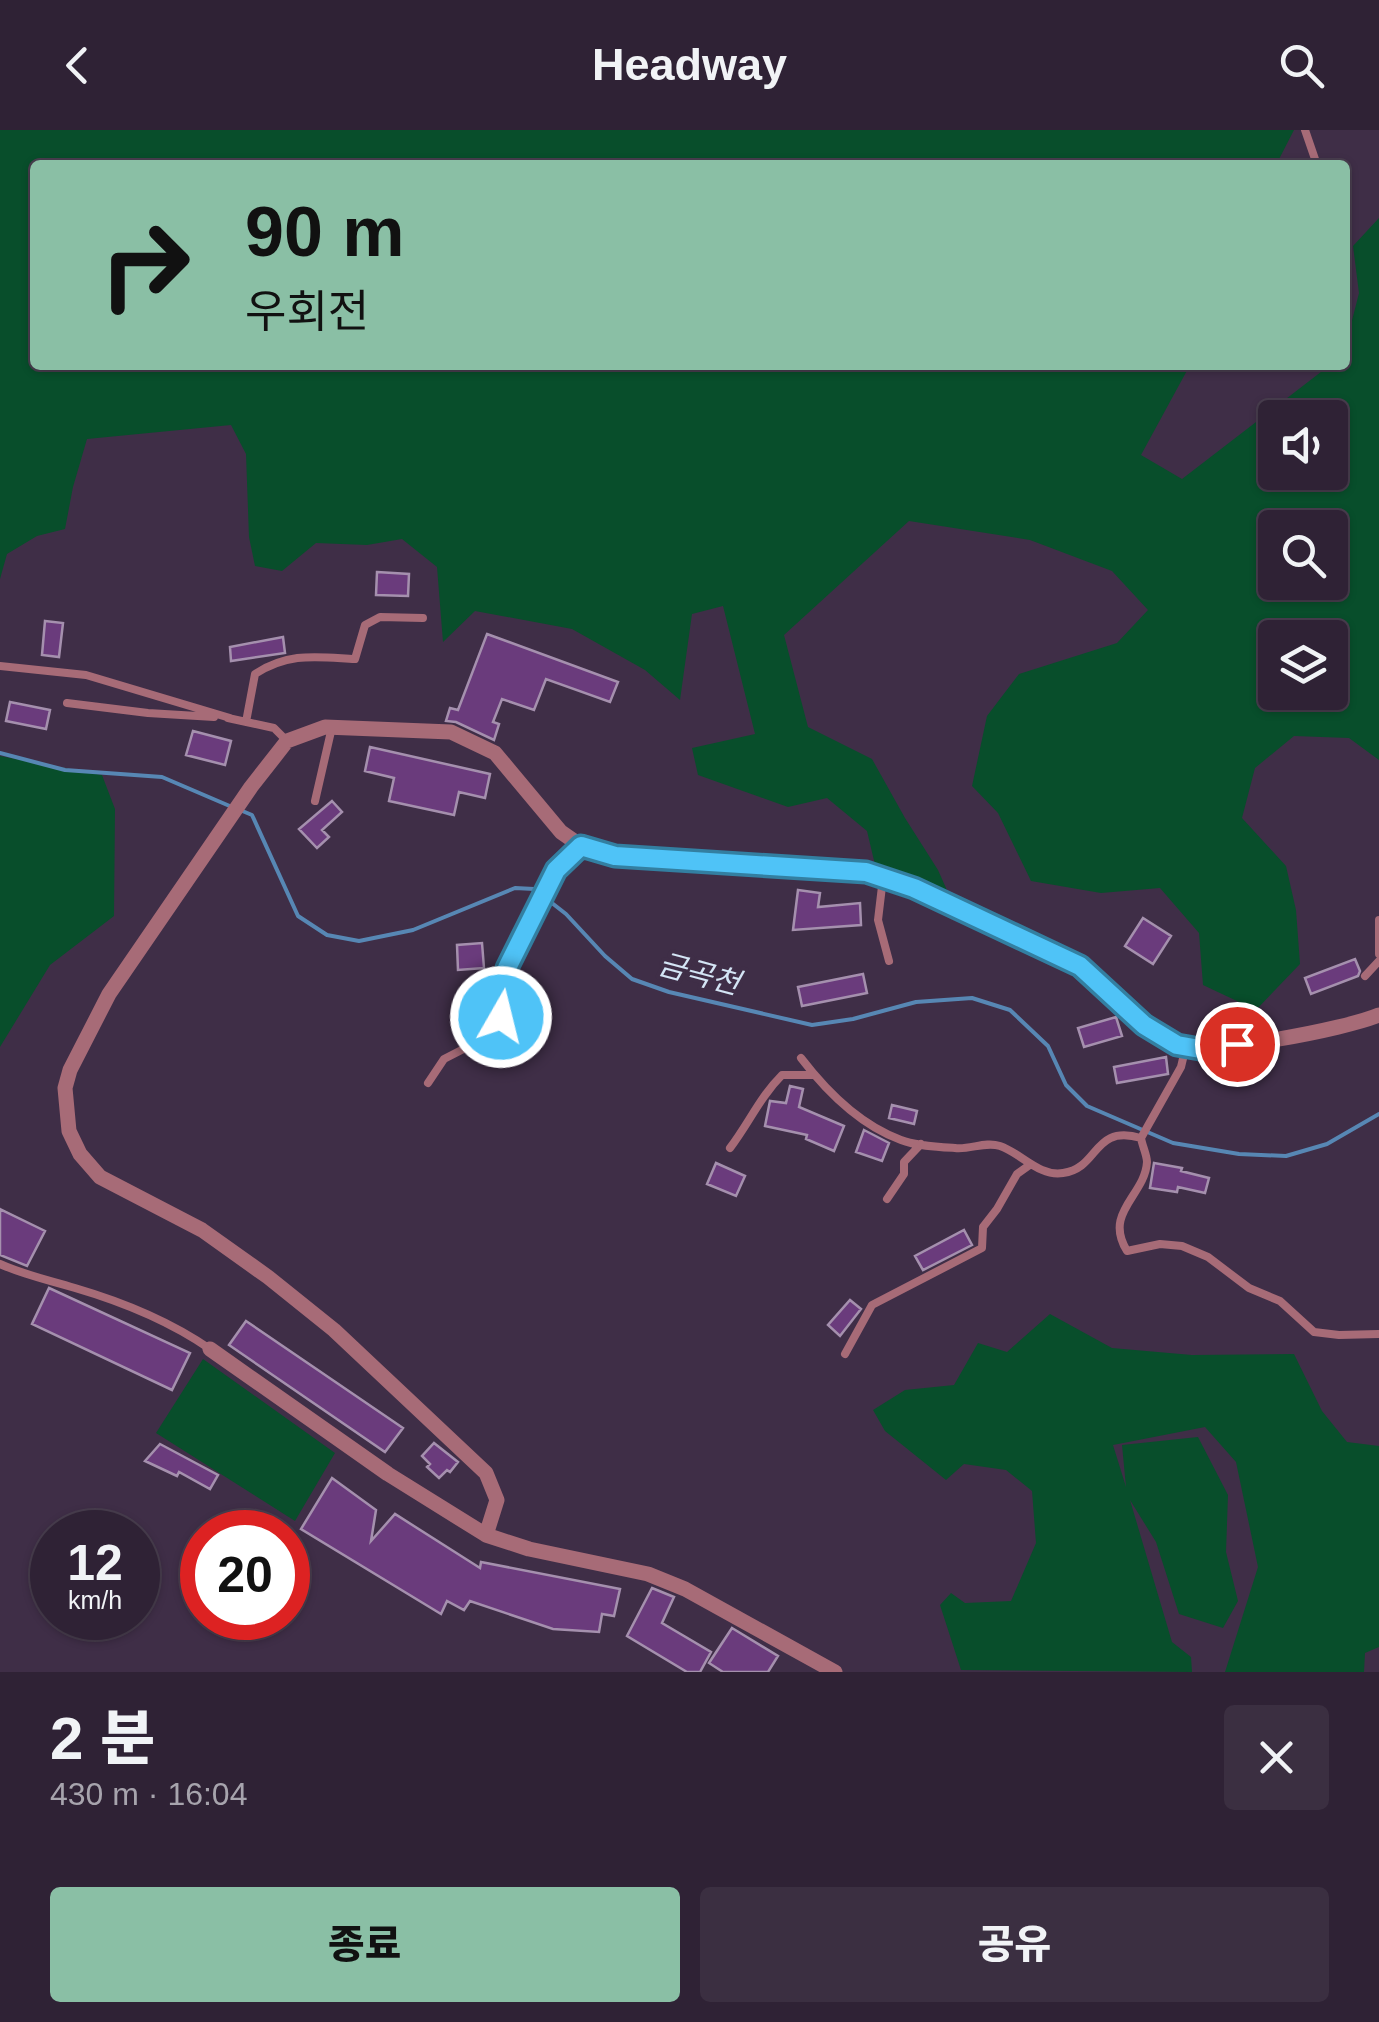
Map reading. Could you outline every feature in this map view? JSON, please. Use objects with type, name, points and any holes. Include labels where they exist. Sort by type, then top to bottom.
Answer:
[{"type":"street","points":[[486,1535],[497,1500],[486,1474],[334,1330],[268,1277],[202,1230],[100,1177],[80,1154],[65,1118],[70,1070],[109,994],[251,786],[288,741],[325,727],[451,732],[495,753],[561,832],[581,846],[615,856],[866,872],[914,888],[1080,966],[1144,1025],[1177,1045],[1200,1049],[1311,1032],[1379,1015]]},
{"type":"street","points":[[210,1349],[388,1474],[486,1535],[529,1549],[648,1574],[750,1623],[835,1672]]},
{"type":"lane","points":[[1306,130],[1314,158]]},
{"type":"lane","points":[[246,722],[255,674],[270,664],[294,656],[355,659],[365,625],[380,617],[424,618]]},
{"type":"lane","points":[[0,666],[86,674],[274,728],[288,741]]},
{"type":"lane","points":[[67,703],[230,718]]},
{"type":"lane","points":[[315,801],[332,727]]},
{"type":"lane","points":[[428,1083],[444,1058],[482,1040],[501,1017],[507,968],[556,870],[581,846]]},
{"type":"lane","points":[[883,878],[878,920],[889,961]]},
{"type":"lane","points":[[1365,976],[1379,958],[1379,920]]},
{"type":"lane","points":[[1186,1046],[1181,1067],[1141,1138],[1147,1163],[1120,1222],[1120,1238],[1127,1251],[1160,1244],[1182,1246],[1208,1257],[1249,1288],[1280,1301],[1314,1332],[1379,1334]]},
{"type":"lane","points":[[801,1058],[826,1092],[903,1142],[960,1149],[979,1144],[1000,1146],[1044,1170],[1063,1174],[1080,1166],[1104,1140],[1121,1133],[1141,1138]]},
{"type":"lane","points":[[730,1148],[750,1122],[757,1102],[782,1075],[814,1075]]},
{"type":"lane","points":[[887,1199],[904,1174],[904,1162],[921,1144]]},
{"type":"lane","points":[[845,1354],[872,1305],[982,1248],[982,1226],[998,1209],[1017,1174],[1031,1164]]},
{"type":"lane","points":[[0,1264],[128,1304],[210,1349]]},
{"type":"lane","points":[[470,1525],[483,1523],[496,1511]]},
{"type":"green space","points":[[0,130],[1294,130],[1279,160],[30,160],[30,370],[1187,370],[1141,455],[1182,479],[1258,420],[1258,490],[1348,490],[1348,400],[1285,400],[1324,370],[1350,370],[1350,328],[1359,293],[1353,246],[1379,218],[1379,760],[1349,738],[1294,736],[1255,768],[1242,818],[1286,866],[1296,910],[1300,964],[1256,1010],[1203,985],[1199,933],[1160,888],[1101,893],[1031,881],[998,813],[972,786],[987,716],[1019,674],[1117,643],[1148,610],[1112,571],[1030,540],[909,521],[784,635],[808,727],[872,759],[950,897],[876,869],[867,831],[827,798],[788,807],[698,775],[692,748],[755,734],[723,606],[692,614],[680,700],[645,670],[572,629],[475,611],[443,642],[437,567],[402,539],[367,545],[316,543],[282,571],[255,566],[249,537],[246,454],[231,425],[87,439],[65,529],[37,536],[7,554],[0,579]]},
{"type":"green space","points":[[0,756],[102,775],[115,809],[114,916],[50,965],[0,1047]]},
{"type":"green space","points":[[1050,1314],[1112,1348],[1192,1355],[1294,1354],[1322,1411],[1347,1442],[1379,1446],[1379,1647],[1365,1653],[1364,1672],[1225,1672],[1258,1567],[1236,1462],[1205,1427],[1113,1445],[1126,1487],[1122,1445],[1198,1437],[1228,1495],[1226,1552],[1238,1601],[1223,1628],[1179,1614],[1156,1542],[1130,1500],[1172,1642],[1191,1657],[1192,1672],[961,1670],[940,1605],[951,1593],[965,1603],[1011,1601],[1036,1543],[1032,1491],[1006,1470],[964,1464],[946,1480],[885,1431],[873,1410],[905,1390],[954,1385],[978,1343],[1007,1352]]},
{"type":"green space","points":[[203,1359],[335,1453],[301,1510],[278,1510],[156,1433]]},
{"type":"building","points":[[377,572],[409,574],[408,596],[376,595]]},
{"type":"building","points":[[45,621],[63,623],[59,657],[42,655]]},
{"type":"building","points":[[487,634],[618,682],[610,702],[546,679],[534,710],[502,699],[493,722],[499,724],[494,740],[446,721],[450,708],[458,710]]},
{"type":"building","points":[[283,637],[285,653],[231,661],[230,647]]},
{"type":"building","points":[[10,702],[50,710],[46,729],[6,721]]},
{"type":"building","points":[[193,731],[231,741],[225,765],[186,755]]},
{"type":"building","points":[[370,747],[490,774],[485,798],[459,792],[454,815],[389,801],[394,778],[365,771]]},
{"type":"building","points":[[332,801],[342,812],[322,830],[329,837],[317,848],[299,829]]},
{"type":"building","points":[[798,890],[820,893],[818,907],[860,903],[861,925],[793,930]]},
{"type":"building","points":[[1143,918],[1171,936],[1153,964],[1125,946]]},
{"type":"building","points":[[482,943],[484,968],[458,970],[457,945]]},
{"type":"building","points":[[1355,959],[1358,976],[1311,994],[1305,978]]},
{"type":"building","points":[[863,974],[867,993],[802,1006],[798,987]]},
{"type":"building","points":[[1116,1017],[1122,1036],[1084,1047],[1078,1028]]},
{"type":"building","points":[[1166,1057],[1168,1074],[1117,1083],[1114,1067]]},
{"type":"building","points":[[790,1086],[803,1089],[799,1107],[844,1126],[834,1151],[806,1139],[807,1135],[765,1126],[770,1101],[786,1103]]},
{"type":"building","points":[[892,1105],[917,1111],[914,1124],[889,1118]]},
{"type":"building","points":[[864,1130],[889,1143],[882,1161],[856,1152]]},
{"type":"building","points":[[716,1163],[745,1176],[736,1196],[707,1184]]},
{"type":"building","points":[[1154,1163],[1209,1178],[1205,1193],[1178,1187],[1177,1192],[1150,1188]]},
{"type":"building","points":[[0,1209],[45,1231],[27,1266],[0,1255]]},
{"type":"building","points":[[964,1230],[972,1245],[923,1270],[915,1256]]},
{"type":"building","points":[[49,1288],[190,1353],[172,1390],[32,1324]]},
{"type":"building","points":[[850,1300],[861,1309],[840,1336],[828,1325]]},
{"type":"building","points":[[246,1321],[403,1428],[385,1452],[229,1345]]},
{"type":"building","points":[[434,1443],[458,1462],[439,1478],[422,1456]]},
{"type":"building","points":[[160,1444],[218,1475],[210,1489],[179,1472],[177,1476],[145,1461]]},
{"type":"building","points":[[332,1478],[376,1510],[371,1541],[395,1514],[480,1568],[481,1562],[620,1589],[614,1616],[602,1614],[599,1632],[553,1629],[470,1601],[464,1610],[447,1601],[441,1614],[310,1534],[310,1514]]},
{"type":"building","points":[[652,1588],[674,1597],[662,1623],[711,1652],[700,1672],[687,1672],[627,1636]]},
{"type":"building","points":[[732,1628],[778,1656],[768,1672],[723,1672],[709,1663]]},
{"type":"waterway","name":"금곡천","points":[[0,753],[65,770],[162,777],[232,807]]},
{"type":"waterway","name":"금곡천","points":[[240,810],[252,815],[298,916],[327,935],[359,941],[413,930],[515,888],[534,889],[566,914],[632,979],[669,992],[812,1025],[916,1002],[972,998],[1010,1010],[1048,1046],[1066,1085],[1087,1106],[1173,1143],[1239,1154],[1286,1156],[1327,1144],[1379,1114]]},
{"type":"route","points":[[501,1017],[507,968],[556,870],[581,846],[615,856],[866,872],[914,888],[1080,966],[1144,1025],[1177,1045],[1200,1049],[1237,1044]]}]
